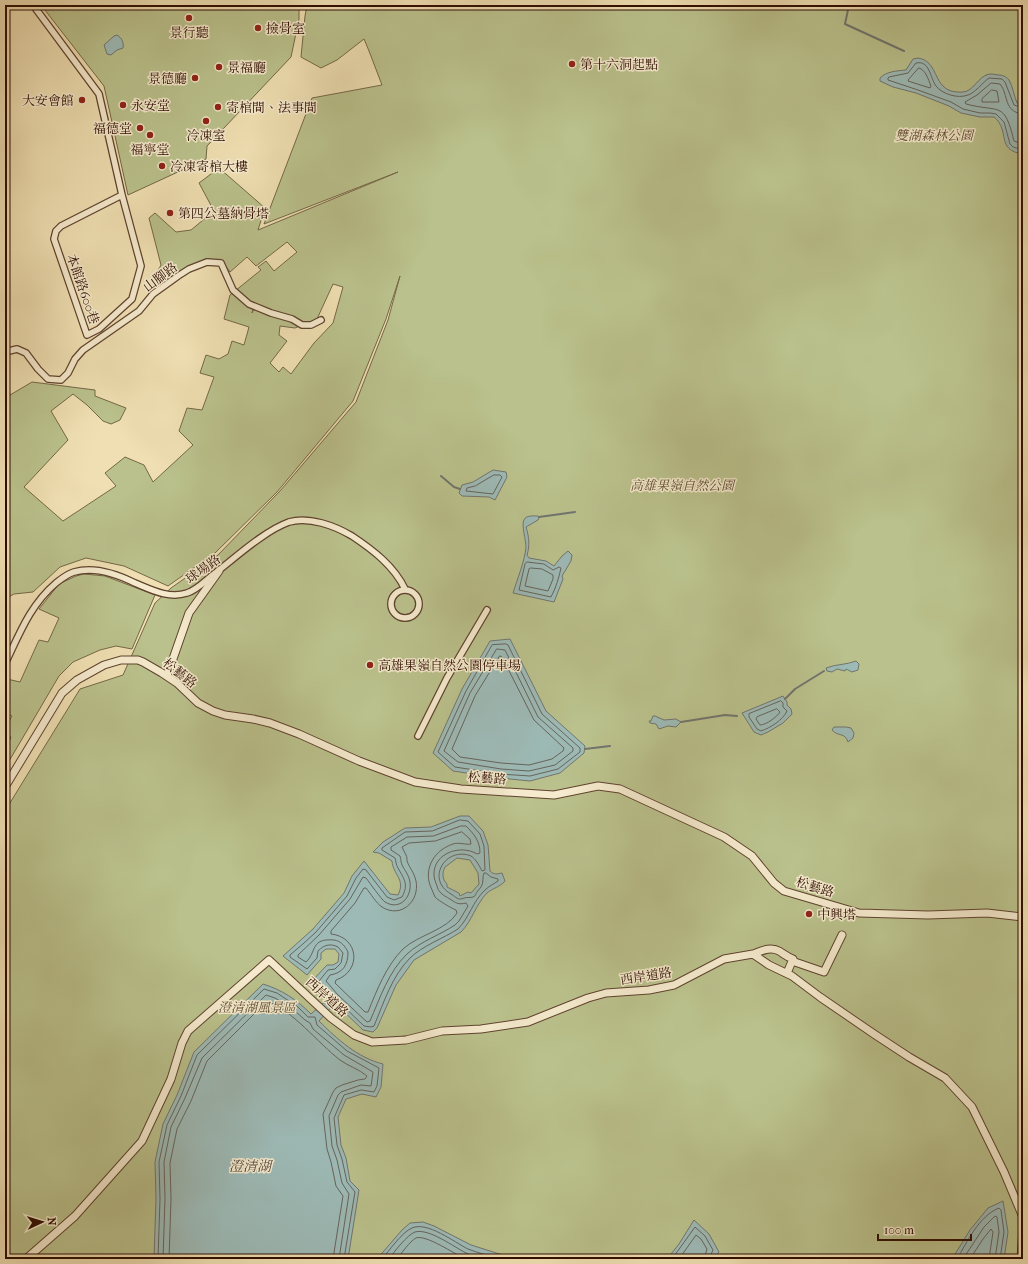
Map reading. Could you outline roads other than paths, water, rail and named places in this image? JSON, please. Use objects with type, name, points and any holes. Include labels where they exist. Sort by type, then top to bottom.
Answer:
[{"type":"street","name":"本館路600巷","points":[[33,5],[99,94],[122,195],[141,266],[132,299],[100,329],[87,336],[54,239],[56,231],[61,226],[122,195]]},
{"type":"street","name":"山腳路","points":[[5,352],[17,349],[26,353],[48,379],[61,380],[68,373],[75,360],[83,350],[139,311],[153,294],[178,276],[207,262],[221,263],[233,290],[249,304],[271,314],[292,319],[302,325],[311,324],[321,320]]},
{"type":"street","name":"球場路","points":[[5,664],[26,620],[38,600],[60,579],[72,572],[91,570],[113,574],[151,590],[171,595],[189,593],[261,538],[290,522],[316,522],[348,534],[364,544],[387,563],[401,580],[405,589]]},
{"type":"street","points":[[166,676],[189,613],[219,570]]},
{"type":"street","name":"球場路","points":[[405,589],[410,590],[417,595],[420,604],[414,616],[404,618],[396,614],[391,606],[391,601],[396,592],[405,589]]},
{"type":"street","points":[[418,736],[447,678],[487,610]]},
{"type":"street","name":"松藝路","points":[[5,788],[62,693],[76,680],[104,665],[121,660],[138,660],[177,683],[198,703],[213,711],[225,715],[270,723],[299,734],[359,761],[415,782],[461,789],[554,795],[598,786],[620,789],[724,837],[752,856],[774,883],[784,891],[859,913],[928,915],[987,913],[1023,917]]},
{"type":"street","points":[[150,666],[160,675],[188,694]]},
{"type":"street","name":"西岸道路","points":[[26,1259],[75,1216],[142,1140],[171,1079],[182,1043],[188,1031],[269,960],[331,1018],[354,1035],[372,1042],[406,1040],[442,1031],[528,1022],[588,998],[600,995],[649,990],[674,985],[724,959],[753,954],[764,950],[775,949],[788,958],[793,959],[792,961],[824,972],[842,935]]},
{"type":"street","points":[[753,954],[769,965],[787,973],[874,1034],[945,1078],[972,1107],[1004,1172],[1023,1217]]},
{"type":"street","points":[[787,973],[792,961]]},
{"type":"street","points":[[1021,1259],[1023,1228]]},
{"type":"water","points":[[117,35],[122,41],[123,48],[117,50],[111,55],[107,54],[104,45]]},
{"type":"water","points":[[918,58],[929,64],[941,84],[951,91],[967,91],[981,78],[988,74],[1002,76],[1008,79],[1012,86],[1017,103],[1023,105],[1023,154],[1014,152],[1009,148],[1004,139],[1002,128],[994,117],[980,117],[961,113],[949,106],[916,93],[893,87],[880,81],[880,78],[886,74],[906,70],[913,59]]},
{"type":"water","points":[[493,470],[506,472],[507,477],[495,500],[489,497],[462,496],[459,493],[462,485],[473,482]]},
{"type":"water","points":[[538,516],[538,520],[526,527],[529,541],[527,555],[529,558],[546,561],[554,566],[568,551],[572,555],[571,561],[562,576],[563,579],[554,602],[513,593],[523,564],[526,547],[523,522],[525,518]]},
{"type":"water","points":[[510,639],[546,711],[585,746],[584,753],[560,773],[530,781],[453,771],[433,753],[462,689],[490,641]]},
{"type":"water","points":[[856,661],[859,664],[858,670],[852,672],[846,669],[845,671],[837,669],[832,672],[827,671],[826,668],[848,663]]},
{"type":"water","points":[[783,696],[787,702],[787,705],[791,709],[792,714],[783,723],[768,732],[761,735],[754,732],[742,713]]},
{"type":"water","points":[[653,716],[664,720],[676,719],[681,722],[676,727],[668,726],[659,729],[656,724],[650,723],[649,721],[651,721]]},
{"type":"water","points":[[834,727],[851,728],[854,733],[853,738],[848,742],[845,737],[832,730]]},
{"type":"water","name":"澄清湖","points":[[460,816],[469,816],[483,831],[488,845],[490,871],[494,874],[502,873],[505,881],[483,897],[465,928],[461,932],[414,960],[396,985],[377,1028],[373,1032],[363,1030],[335,1003],[319,1021],[348,1047],[365,1057],[383,1064],[381,1087],[376,1097],[362,1094],[346,1099],[338,1117],[341,1145],[346,1158],[350,1181],[359,1190],[348,1259],[154,1259],[156,1199],[155,1162],[163,1124],[177,1095],[194,1052],[263,984],[288,996],[311,1014],[329,998],[312,981],[327,965],[333,965],[338,962],[339,954],[335,949],[326,949],[321,953],[321,959],[307,975],[283,956],[313,929],[344,893],[352,876],[364,861],[390,894],[398,895],[401,885],[394,870],[392,861],[379,853],[373,852],[383,842],[405,828],[431,827]],"holes":[[[457,858],[470,860],[478,873],[479,884],[471,893],[468,892],[460,896],[459,893],[447,887],[447,884],[443,878],[443,871],[445,867]]]},
{"type":"water","points":[[1003,1201],[1008,1232],[1004,1259],[952,1259],[970,1230],[988,1208]]},
{"type":"water","points":[[694,1220],[709,1234],[719,1252],[712,1259],[667,1259],[679,1244]]},
{"type":"water","points":[[423,1222],[471,1245],[509,1257],[509,1259],[377,1259],[410,1223]]},
{"type":"waterway","points":[[849,5],[845,24],[904,51]]},
{"type":"waterway","points":[[441,476],[454,487],[460,489]]},
{"type":"waterway","points":[[539,517],[575,512]]},
{"type":"waterway","points":[[785,699],[795,689],[824,671]]},
{"type":"waterway","points":[[681,722],[725,715],[737,716]]},
{"type":"waterway","points":[[585,749],[610,746]]},
{"type":"place","name":"景行聽","points":[[189,18]]},
{"type":"place","name":"撿骨室","points":[[258,28]]},
{"type":"place","name":"第十六洞起點","points":[[572,64]]},
{"type":"place","name":"景福廳","points":[[219,67]]},
{"type":"place","name":"景德廳","points":[[195,78]]},
{"type":"place","name":"大安會館","points":[[82,100]]},
{"type":"place","name":"永安堂","points":[[123,105]]},
{"type":"place","name":"寄棺間、法事間","points":[[218,107]]},
{"type":"place","name":"冷凍室","points":[[206,121]]},
{"type":"place","name":"福德堂","points":[[140,128]]},
{"type":"place","name":"福寧堂","points":[[150,135]]},
{"type":"place","name":"冷凍寄棺大樓","points":[[162,166]]},
{"type":"place","name":"第四公墓納骨塔","points":[[170,213]]},
{"type":"place","name":"高雄果嶺自然公園停車場","points":[[370,665]]},
{"type":"place","name":"中興塔","points":[[809,914]]},
{"type":"park label","name":"雙湖森林公園","points":[[934,135]]},
{"type":"park label","name":"高雄果嶺自然公園","points":[[682,485]]},
{"type":"park label","name":"澄清湖風景區","points":[[257,1007]]}]
